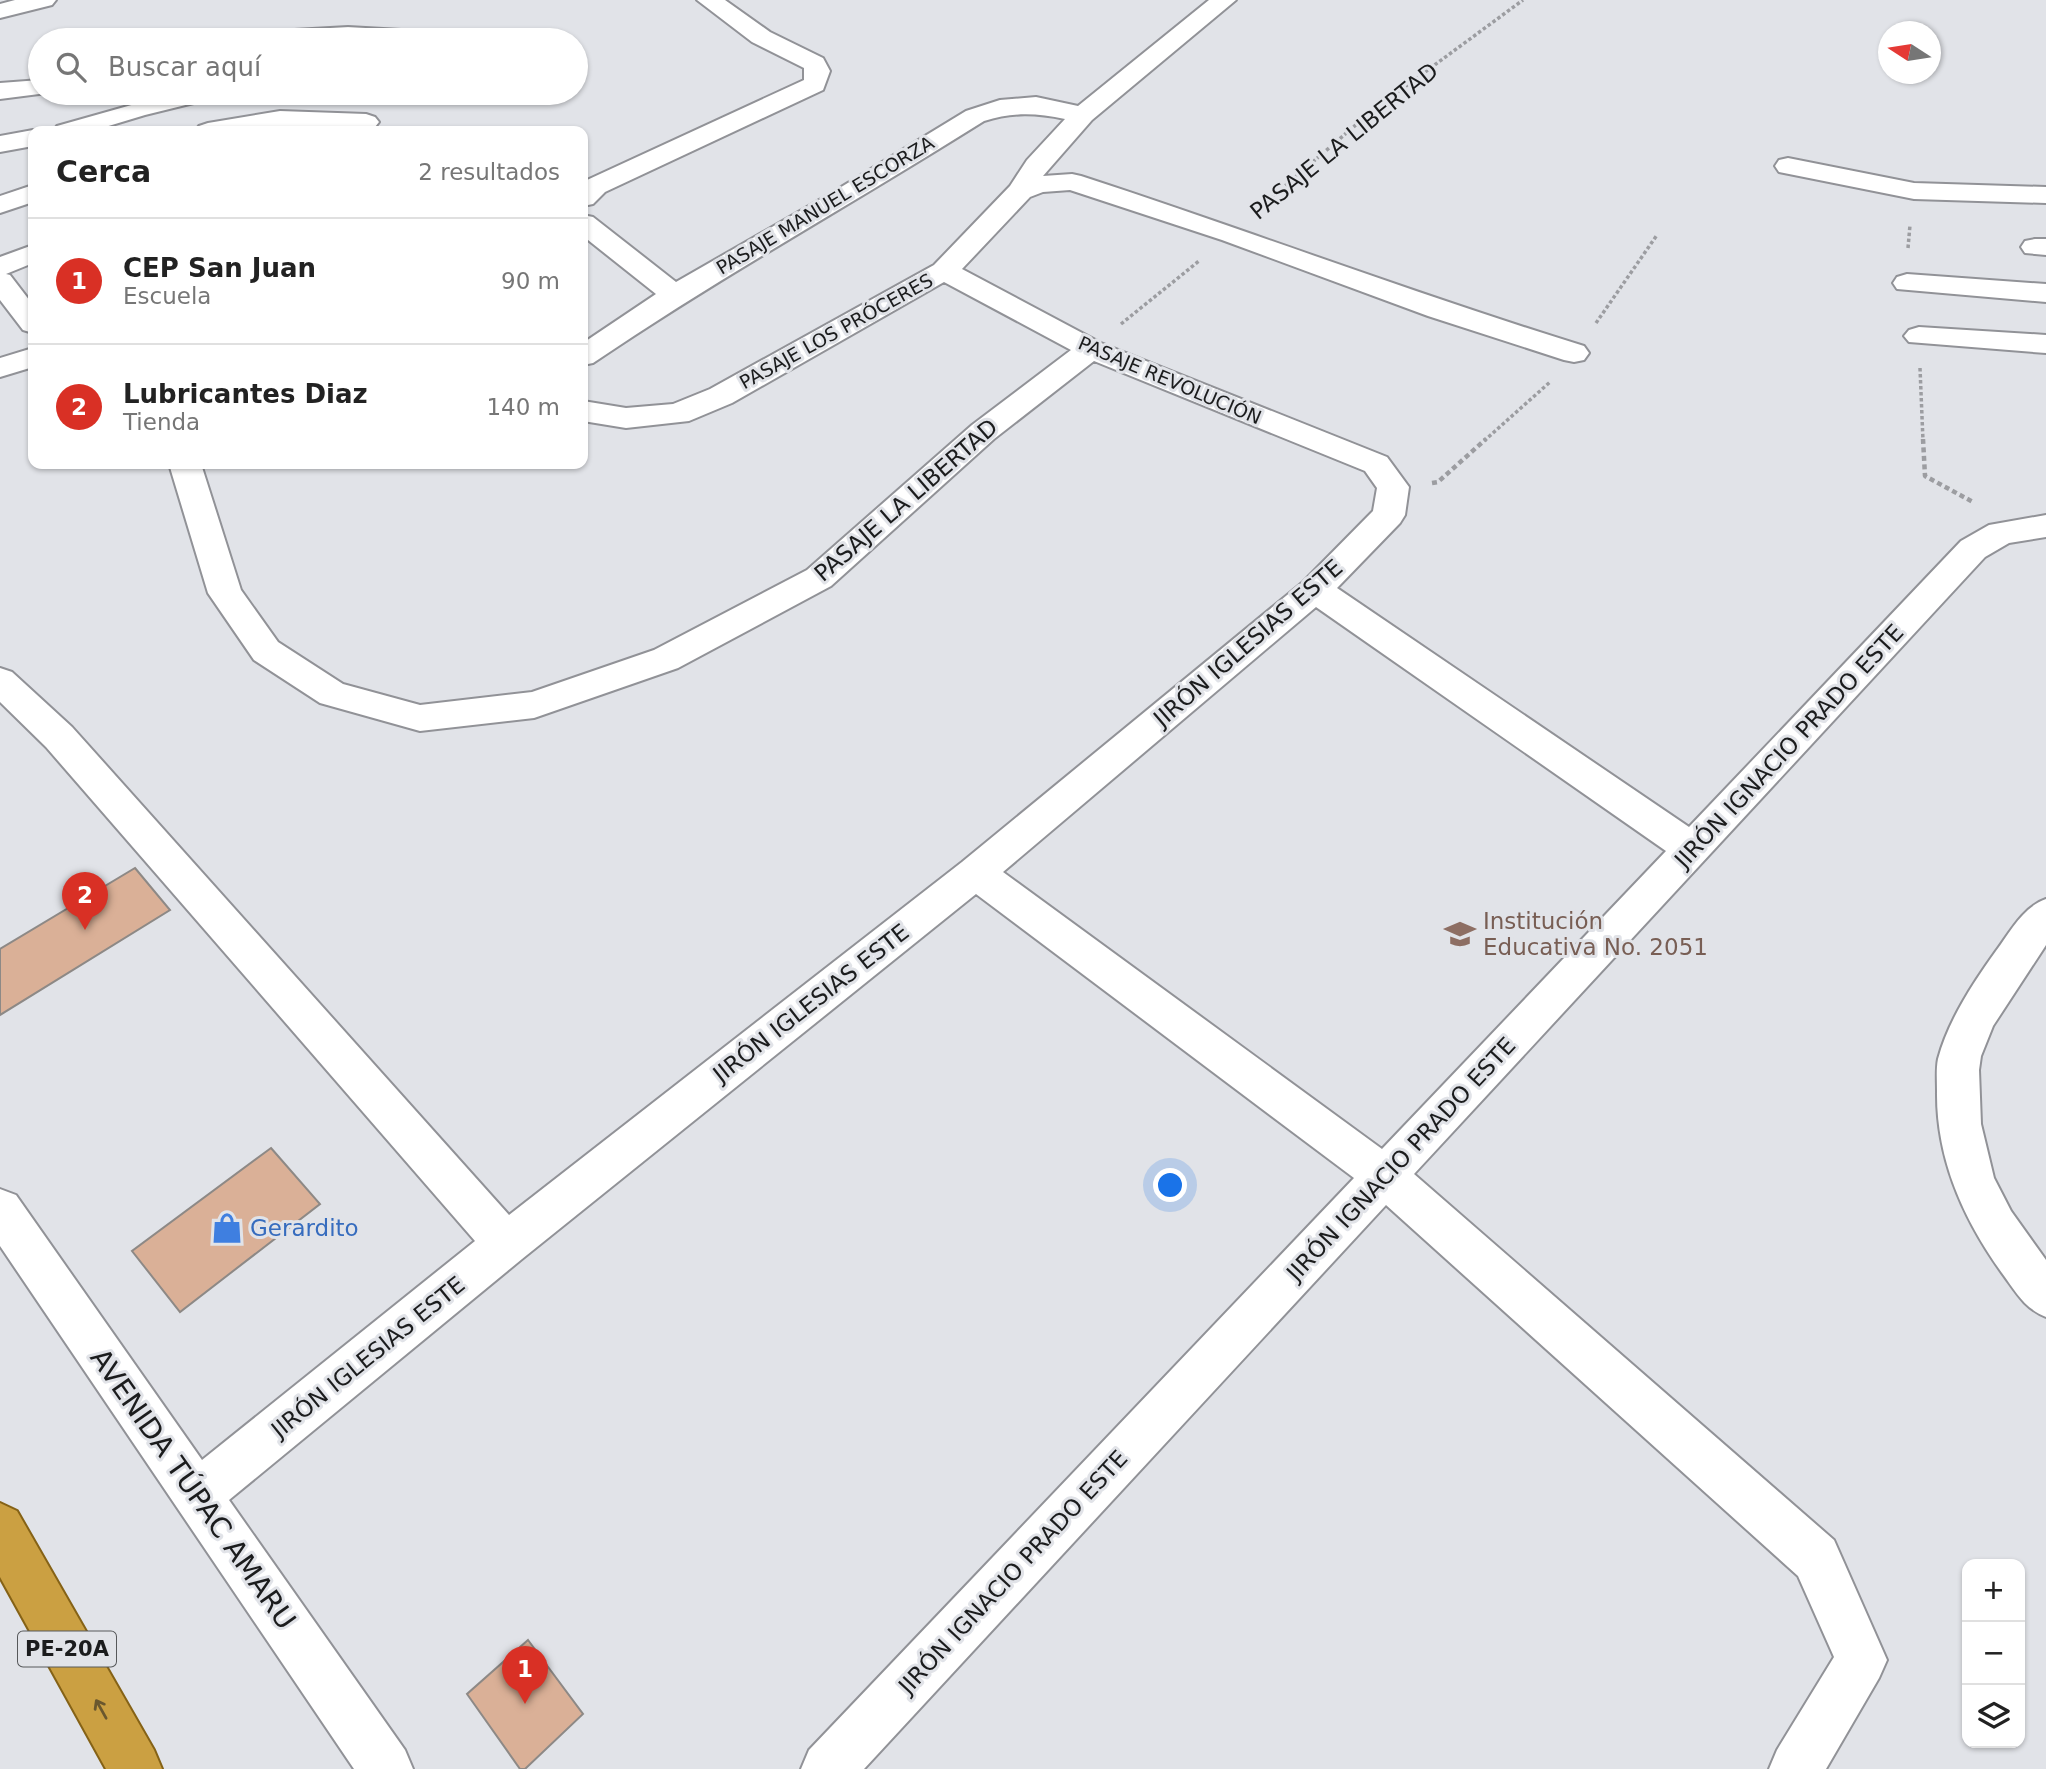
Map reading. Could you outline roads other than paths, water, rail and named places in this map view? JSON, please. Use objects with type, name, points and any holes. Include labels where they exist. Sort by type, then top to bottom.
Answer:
[{"type":"highway","name":"PE-20A","points":[[0,1528],[135,1769]]},
{"type":"street","points":[[588,194],[597,186],[814,85],[819,74],[814,63],[761,37],[709,0]]},
{"type":"street","name":"PASAJE LOS PRÓCERES","points":[[588,412],[626,418],[678,414],[721,396],[944,271],[1020,191],[1036,166],[1083,115],[1224,0]]},
{"type":"street","points":[[0,91],[28,88]]},
{"type":"street","points":[[82,126],[154,105]]},
{"type":"street","name":"PASAJE MANUEL ESCORZA","points":[[588,353],[674,295],[843,198],[975,116],[1000,108],[1036,105],[1083,115]]},
{"type":"street","points":[[238,126],[280,119],[366,122]]},
{"type":"street","points":[[0,144],[28,139]]},
{"type":"street","points":[[1788,166],[1914,191],[2046,195]]},
{"type":"street","points":[[1020,191],[1039,184],[1072,182],[1232,234],[1438,310],[1574,354]]},
{"type":"street","points":[[0,205],[28,195]]},
{"type":"street","points":[[588,227],[674,295]]},
{"type":"street","points":[[0,267],[28,255]]},
{"type":"street","name":"PASAJE REVOLUCIÓN","points":[[944,271],[1091,349],[1376,464],[1393,487]]},
{"type":"street","points":[[0,281],[28,317]]},
{"type":"street","points":[[1907,283],[2046,293]]},
{"type":"street","points":[[1919,336],[2046,344]]},
{"type":"street","name":"PASAJE LA LIBERTAD","points":[[187,469],[226,593],[266,651],[332,695],[420,718],[534,705],[666,659],[819,578],[983,432],[1091,349]]},
{"type":"street","points":[[0,368],[28,359]]},
{"type":"street","name":"JIRÓN IGLESIAS ESTE","points":[[198,1494],[506,1244],[975,873],[1315,590],[1389,515],[1393,487]]},
{"type":"street","name":"JIRÓN IGNACIO PRADO ESTE","points":[[828,1769],[1973,549],[2001,533],[2046,526]]},
{"type":"street","points":[[1315,590],[1692,849]]},
{"type":"street","points":[[0,681],[59,737],[506,1244]]},
{"type":"street","points":[[975,873],[1385,1176],[1816,1558],[1861,1660],[1796,1769]]},
{"type":"street","points":[[2046,915],[1991,988],[1959,1059],[1958,1128],[1972,1181],[1990,1217],[2046,1295]]},
{"type":"street","name":"AVENIDA TÚPAC AMARU","points":[[0,1209],[386,1769]]},
{"type":"place","name":"Lubricantes Diaz","points":[[85,930]]},
{"type":"place","name":"Institución Educativa No. 2051","points":[[1460,934]]},
{"type":"place","name":"Gerardito","points":[[227,1228]]},
{"type":"place","name":"CEP San Juan","points":[[525,1704]]}]
